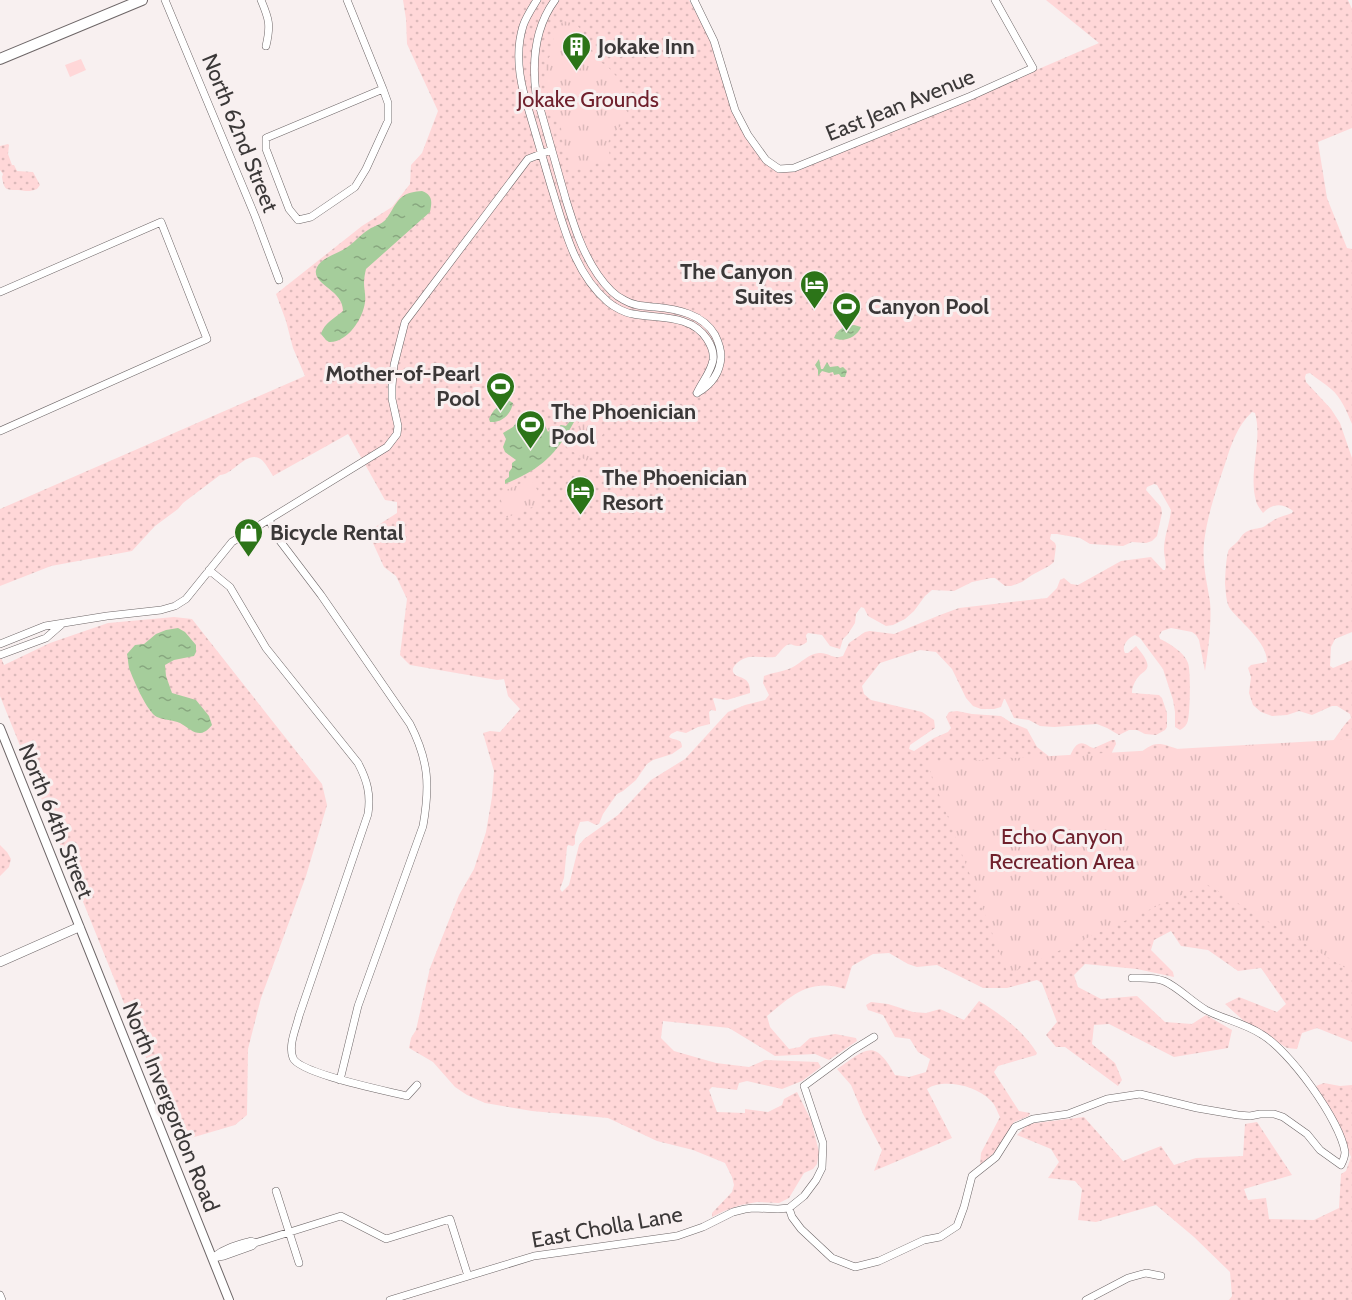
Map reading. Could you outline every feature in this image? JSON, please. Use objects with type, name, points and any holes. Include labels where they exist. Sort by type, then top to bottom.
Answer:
[{"type":"main road","points":[[0,59],[142,0]]},
{"type":"main road","points":[[0,962],[79,927]]},
{"type":"street","name":"North 62nd Street","points":[[165,0],[255,216],[279,280]]},
{"type":"street","points":[[261,0],[270,29],[266,46]]},
{"type":"street","points":[[347,0],[383,89],[388,103],[387,121],[366,169],[355,187],[311,217],[298,220],[289,209],[266,149],[266,138],[383,89]]},
{"type":"street","points":[[537,0],[523,25],[518,58],[520,76],[567,239],[581,268],[610,304],[631,314],[666,317],[693,324],[701,330],[712,347],[713,361],[698,393],[708,387],[720,365],[721,352],[713,332],[706,323],[695,316],[671,309],[636,305],[622,300],[608,289],[588,260],[577,236],[536,94],[534,75],[535,53],[540,32],[546,13],[555,0]]},
{"type":"street","name":"East Jean Avenue","points":[[694,0],[714,41],[735,110],[748,135],[766,160],[778,169],[794,168],[971,96],[1033,68],[996,0]]},
{"type":"street","points":[[0,644],[45,626],[161,610],[175,606],[186,599],[232,542],[387,447],[397,434],[398,426],[392,399],[392,387],[394,365],[405,322],[528,159],[551,150]]},
{"type":"street","points":[[0,292],[161,222],[207,339],[0,431]]},
{"type":"street","points":[[268,520],[280,541],[321,595],[410,724],[426,762],[427,802],[423,826],[358,1006],[340,1080]]},
{"type":"street","points":[[209,570],[230,587],[266,648],[357,763],[365,776],[368,788],[370,802],[368,814],[299,1016],[291,1045],[293,1057],[298,1064],[340,1080],[407,1096],[417,1085]]},
{"type":"street","points":[[0,655],[46,638],[62,624]]},
{"type":"street","name":"North 64th Street","points":[[0,728],[79,927]]},
{"type":"street","name":"North Invergordon Road","points":[[79,927],[229,1300]]},
{"type":"street","points":[[874,1037],[804,1086],[823,1143],[822,1168],[804,1196],[789,1208],[792,1217],[801,1229],[832,1258],[855,1267],[879,1261],[924,1240],[940,1237],[957,1226],[972,1176],[996,1156],[1015,1126],[1033,1119],[1068,1114],[1107,1099],[1140,1094],[1238,1115],[1274,1114],[1283,1117],[1306,1134],[1320,1149],[1341,1165],[1345,1154],[1325,1106],[1293,1061],[1279,1048],[1261,1034],[1194,1003],[1166,982],[1151,978],[1132,978]]},
{"type":"street","points":[[276,1191],[299,1263]]},
{"type":"street","name":"East Cholla Lane","points":[[390,1300],[534,1256],[677,1236],[692,1232],[745,1209],[789,1208]]},
{"type":"street","points":[[213,1258],[222,1250],[251,1241],[255,1243],[341,1215],[386,1239],[450,1219],[468,1276]]},
{"type":"street","points":[[1086,1300],[1128,1278],[1146,1273],[1161,1276]]},
{"type":"street","points":[[0,1295],[2,1300]]},
{"type":"green space","points":[[403,0],[689,0],[708,35],[732,111],[745,137],[764,163],[777,171],[792,172],[1099,43],[1046,0],[1348,0],[1352,9],[1352,128],[1318,142],[1327,198],[1347,248],[1352,249],[1352,424],[1335,392],[1310,373],[1305,377],[1306,382],[1331,409],[1340,423],[1352,458],[1352,632],[1335,639],[1331,647],[1330,666],[1333,668],[1352,660],[1352,739],[1332,742],[1351,718],[1350,714],[1337,706],[1312,715],[1299,711],[1272,716],[1261,712],[1253,705],[1249,693],[1251,677],[1248,668],[1251,665],[1267,662],[1266,655],[1259,641],[1228,605],[1225,584],[1228,552],[1246,532],[1264,527],[1293,511],[1278,505],[1270,507],[1263,513],[1256,502],[1254,479],[1257,424],[1255,413],[1252,412],[1242,423],[1232,443],[1212,503],[1205,533],[1204,558],[1210,618],[1205,671],[1196,635],[1192,632],[1171,628],[1162,631],[1159,636],[1180,652],[1188,663],[1190,682],[1188,722],[1183,728],[1180,730],[1175,727],[1173,700],[1163,669],[1140,638],[1135,635],[1126,642],[1125,653],[1136,646],[1148,666],[1135,681],[1132,693],[1159,695],[1167,713],[1167,727],[1156,735],[1129,730],[1119,735],[1097,724],[1040,726],[1029,720],[1014,718],[1005,699],[1001,707],[994,709],[981,709],[973,706],[966,698],[952,669],[936,652],[920,650],[880,663],[862,686],[864,694],[871,700],[922,712],[934,720],[935,728],[910,745],[909,749],[914,751],[948,732],[951,728],[946,717],[949,712],[957,711],[1001,716],[1027,729],[1037,747],[1055,761],[1068,760],[1074,748],[1079,744],[1094,748],[1115,740],[1116,744],[1109,758],[1133,759],[1151,745],[1161,744],[1183,751],[1352,770],[1352,1042],[1317,1028],[1302,1033],[1297,1049],[1287,1048],[1245,1022],[1225,1004],[1239,997],[1277,1012],[1286,1004],[1261,968],[1238,971],[1208,950],[1181,946],[1171,931],[1154,940],[1151,950],[1173,972],[1174,977],[1137,969],[1085,964],[1074,975],[1078,987],[1101,999],[1137,996],[1165,1022],[1192,1024],[1206,1015],[1232,1030],[1228,1048],[1174,1057],[1109,1024],[1094,1025],[1092,1044],[1115,1063],[1122,1080],[1118,1086],[1065,1047],[1056,1047],[1046,1035],[1057,1022],[1042,983],[1037,980],[1007,988],[983,988],[937,965],[917,967],[889,953],[873,954],[852,966],[845,989],[821,986],[802,990],[767,1016],[770,1027],[789,1049],[800,1047],[810,1038],[835,1034],[856,1038],[857,1041],[829,1060],[815,1054],[775,1056],[729,1028],[663,1021],[661,1038],[674,1051],[716,1063],[749,1067],[765,1060],[818,1062],[821,1067],[802,1081],[782,1089],[747,1081],[739,1083],[737,1090],[712,1087],[709,1090],[717,1112],[745,1113],[745,1109],[768,1112],[782,1105],[784,1099],[797,1092],[811,1120],[819,1152],[817,1164],[813,1169],[804,1173],[789,1198],[779,1203],[757,1202],[741,1205],[712,1217],[712,1213],[732,1192],[734,1185],[725,1163],[693,1150],[657,1141],[608,1118],[532,1111],[485,1103],[455,1087],[433,1062],[409,1048],[416,1030],[430,968],[459,895],[474,869],[486,832],[494,771],[483,733],[500,732],[520,709],[508,696],[504,679],[497,680],[410,665],[400,655],[407,599],[396,576],[384,567],[372,541],[372,529],[397,513],[397,502],[385,500],[348,434],[273,476],[262,460],[257,457],[246,459],[183,503],[155,526],[132,551],[51,566],[0,586],[0,509],[305,376],[293,348],[276,294],[362,226],[392,207],[410,184],[411,165],[422,153],[438,111],[407,44]],"holes":[[[1157,485],[1171,510],[1164,545],[1165,570],[1151,557],[1121,561],[1078,585],[1071,584],[1064,578],[1047,598],[959,608],[894,634],[865,632],[849,643],[843,656],[815,654],[789,669],[764,676],[763,683],[769,695],[765,700],[728,712],[685,759],[651,780],[618,815],[584,839],[579,845],[569,885],[562,892],[560,889],[564,878],[567,847],[575,844],[580,822],[588,821],[599,824],[617,794],[636,780],[647,764],[672,754],[682,747],[679,741],[669,737],[671,734],[677,731],[686,733],[710,724],[709,712],[716,711],[714,698],[727,700],[750,693],[746,680],[733,672],[738,662],[750,657],[775,657],[789,644],[800,646],[807,642],[808,633],[822,635],[830,646],[840,649],[861,607],[868,616],[886,626],[893,625],[914,611],[932,590],[954,591],[972,582],[991,578],[995,578],[1005,586],[1022,582],[1054,562],[1056,546],[1050,539],[1051,534],[1080,538],[1090,544],[1123,546],[1132,542],[1152,541],[1157,536],[1162,513],[1161,507],[1146,490],[1147,487]]]},
{"type":"green space","name":"Jokake Grounds","points":[[563,21],[577,25],[595,59],[607,66],[616,76],[623,88],[624,106],[629,115],[609,140],[610,159],[573,171],[562,140],[561,127],[550,105],[545,76],[546,62],[552,53],[554,34]]},
{"type":"green space","points":[[81,59],[86,70],[70,77],[65,65]]},
{"type":"green space","points":[[8,144],[8,154],[12,165],[17,171],[33,172],[40,185],[37,189],[26,191],[5,187],[0,170],[0,146]]},
{"type":"green space","points":[[581,418],[607,427],[587,461],[566,447]]},
{"type":"green space","points":[[531,479],[544,502],[506,518],[499,493]]},
{"type":"green space","points":[[174,617],[192,619],[322,784],[327,805],[306,876],[261,998],[248,1049],[247,1115],[235,1125],[191,1138],[178,1137],[0,696],[0,655],[4,665],[50,643],[108,623]]},
{"type":"green space","name":"Echo Canyon Recreation Area","points":[[1352,739],[1352,972],[1206,884],[1008,974],[927,763]]},
{"type":"green space","points":[[0,845],[11,859],[9,867],[0,876]]},
{"type":"green space","points":[[979,1001],[1011,1024],[1037,1053],[998,1066],[994,1072],[1019,1111],[1030,1113],[1029,1116],[1014,1122],[995,1152],[980,1165],[981,1153],[1000,1117],[995,1106],[984,1095],[969,1087],[951,1084],[934,1086],[927,1089],[952,1138],[874,1171],[882,1150],[851,1085],[837,1069],[855,1056],[869,1050],[881,1055],[895,1075],[909,1077],[926,1072],[930,1059],[918,1052],[910,1039],[895,1037],[883,1015],[868,1010],[866,1005],[871,1002],[888,1004],[913,1012],[926,1013],[940,1009],[964,1020]]},
{"type":"green space","points":[[1324,1083],[1340,1086],[1352,1085],[1352,1300],[1229,1300],[1232,1296],[1230,1272],[1156,1205],[1096,1222],[1078,1220],[1082,1189],[1075,1181],[1048,1178],[1059,1162],[1051,1149],[1017,1135],[1028,1124],[1084,1117],[1123,1161],[1161,1146],[1174,1165],[1196,1158],[1243,1156],[1245,1124],[1257,1122],[1292,1175],[1244,1189],[1248,1200],[1266,1198],[1269,1219],[1314,1220],[1339,1208],[1341,1174],[1346,1171],[1351,1157],[1333,1114],[1316,1086]]},
{"type":"water","points":[[422,191],[431,199],[430,212],[366,269],[365,300],[361,316],[353,329],[342,339],[329,342],[321,334],[322,330],[343,311],[342,304],[334,293],[319,280],[316,275],[318,266],[324,259],[346,248],[365,232],[384,221],[404,196]]},
{"type":"water","name":"Canyon Pool","points":[[854,325],[861,327],[853,336],[842,340],[834,338],[837,332]]},
{"type":"water","points":[[819,359],[821,369],[827,362],[830,367],[843,367],[847,371],[845,377],[839,374],[834,375],[833,372],[822,371],[818,376],[815,365]]},
{"type":"water","name":"Mother-of-Pearl Pool","points":[[508,400],[513,403],[508,414],[498,421],[490,422],[489,419],[494,410]]},
{"type":"water","name":"The Phoenician Pool","points":[[523,414],[528,419],[537,416],[542,419],[548,432],[552,427],[566,426],[570,421],[574,422],[546,460],[528,473],[505,484],[512,463],[516,460],[505,452],[503,447],[506,439],[503,433],[513,427]]},
{"type":"water","points":[[178,628],[185,632],[196,645],[196,652],[194,656],[174,660],[165,665],[166,676],[172,693],[196,700],[209,716],[212,725],[208,730],[200,733],[153,714],[141,695],[129,668],[127,654],[135,645],[144,644],[156,634],[166,630]]},
{"type":"place","name":"Jokake Inn","points":[[577,72]]},
{"type":"place","name":"The Canyon Suites","points":[[814,310]]},
{"type":"place","name":"Canyon Pool","points":[[847,332]]},
{"type":"place","name":"Mother-of-Pearl Pool","points":[[501,412]]},
{"type":"place","name":"The Phoenician Pool","points":[[530,450]]},
{"type":"place","name":"The Phoenician Resort","points":[[581,516]]},
{"type":"place","name":"Bicycle Rental","points":[[249,558]]}]
